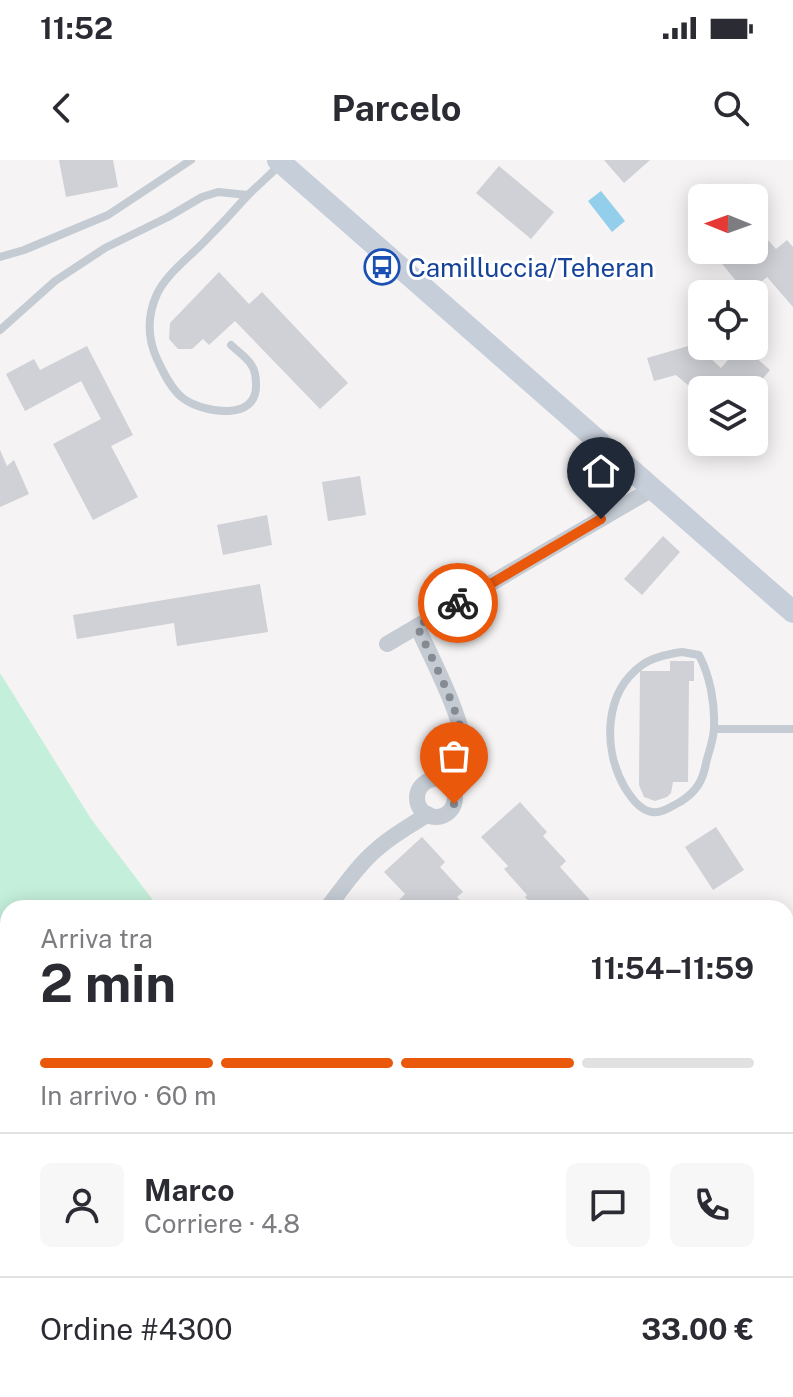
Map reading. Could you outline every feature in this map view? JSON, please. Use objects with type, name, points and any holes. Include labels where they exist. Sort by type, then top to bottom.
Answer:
[{"type":"main road","points":[[280,162],[793,612]]},
{"type":"street","points":[[387,644],[654,488]]},
{"type":"street","points":[[417,626],[454,710],[465,751],[464,768],[450,786]]},
{"type":"street","points":[[428,780],[446,782],[450,786],[455,797],[451,809],[440,816],[428,814],[420,807],[420,789],[428,780]]},
{"type":"street","points":[[333,900],[360,865],[384,842],[428,814]]},
{"type":"lane","points":[[0,257],[108,215],[191,160]]},
{"type":"lane","points":[[231,345],[252,366],[257,381],[256,395],[246,407],[236,411],[202,409],[181,398],[163,373],[148,332],[151,312],[158,291],[177,268],[280,162]]},
{"type":"lane","points":[[0,330],[55,281],[105,248],[202,197],[218,192],[248,195]]},
{"type":"lane","points":[[682,652],[699,655],[706,668],[715,729],[703,777],[692,793],[663,811],[653,813],[631,798],[612,759],[610,717],[630,675],[644,663],[663,655],[682,652]]},
{"type":"lane","points":[[715,729],[793,729]]},
{"type":"green space","points":[[0,673],[91,819],[153,900],[0,900]]},
{"type":"water","points":[[601,191],[625,221],[612,232],[588,201]]},
{"type":"building","points":[[59,160],[113,160],[118,187],[66,197]]},
{"type":"building","points":[[604,160],[650,160],[624,183]]},
{"type":"building","points":[[499,166],[554,212],[531,239],[476,193]]},
{"type":"building","points":[[768,240],[776,249],[787,240],[793,247],[793,307],[767,277],[763,280],[735,280],[722,264],[768,264]]},
{"type":"building","points":[[219,272],[249,304],[262,292],[348,383],[320,409],[235,321],[209,345],[203,339],[192,349],[178,349],[169,339],[170,323]]},
{"type":"building","points":[[87,346],[133,435],[111,446],[138,497],[93,520],[53,444],[101,419],[81,381],[25,411],[6,374],[34,359],[40,370]]},
{"type":"building","points":[[688,346],[688,360],[712,360],[721,368],[728,360],[759,360],[770,370],[765,376],[688,376],[688,385],[676,375],[654,381],[647,358]]},
{"type":"building","points":[[0,450],[7,466],[14,460],[29,494],[0,507]]},
{"type":"building","points":[[360,476],[366,515],[328,521],[322,482]]},
{"type":"building","points":[[267,515],[272,545],[223,555],[217,525]]},
{"type":"building","points":[[663,536],[680,552],[642,595],[624,579]]},
{"type":"building","points":[[260,584],[268,632],[177,646],[174,623],[77,639],[73,615]]},
{"type":"building","points":[[670,661],[694,661],[694,681],[689,681],[688,782],[673,782],[671,793],[655,801],[644,797],[639,785],[640,671],[670,671]]},
{"type":"building","points":[[520,802],[547,832],[543,836],[566,861],[560,867],[590,900],[528,900],[527,895],[504,869],[508,866],[481,837]]},
{"type":"building","points":[[716,827],[744,870],[713,890],[685,847]]},
{"type":"building","points":[[422,837],[445,862],[440,867],[463,892],[457,897],[460,900],[399,900],[405,894],[384,872]]},
{"type":"way so far","points":[[454,804],[454,791],[450,786],[464,768],[463,741],[454,710],[417,626],[458,603]]},
{"type":"place","name":"Camilluccia/Teheran","points":[[382,267]]},
{"type":"route","points":[[458,603],[601,519]]}]
